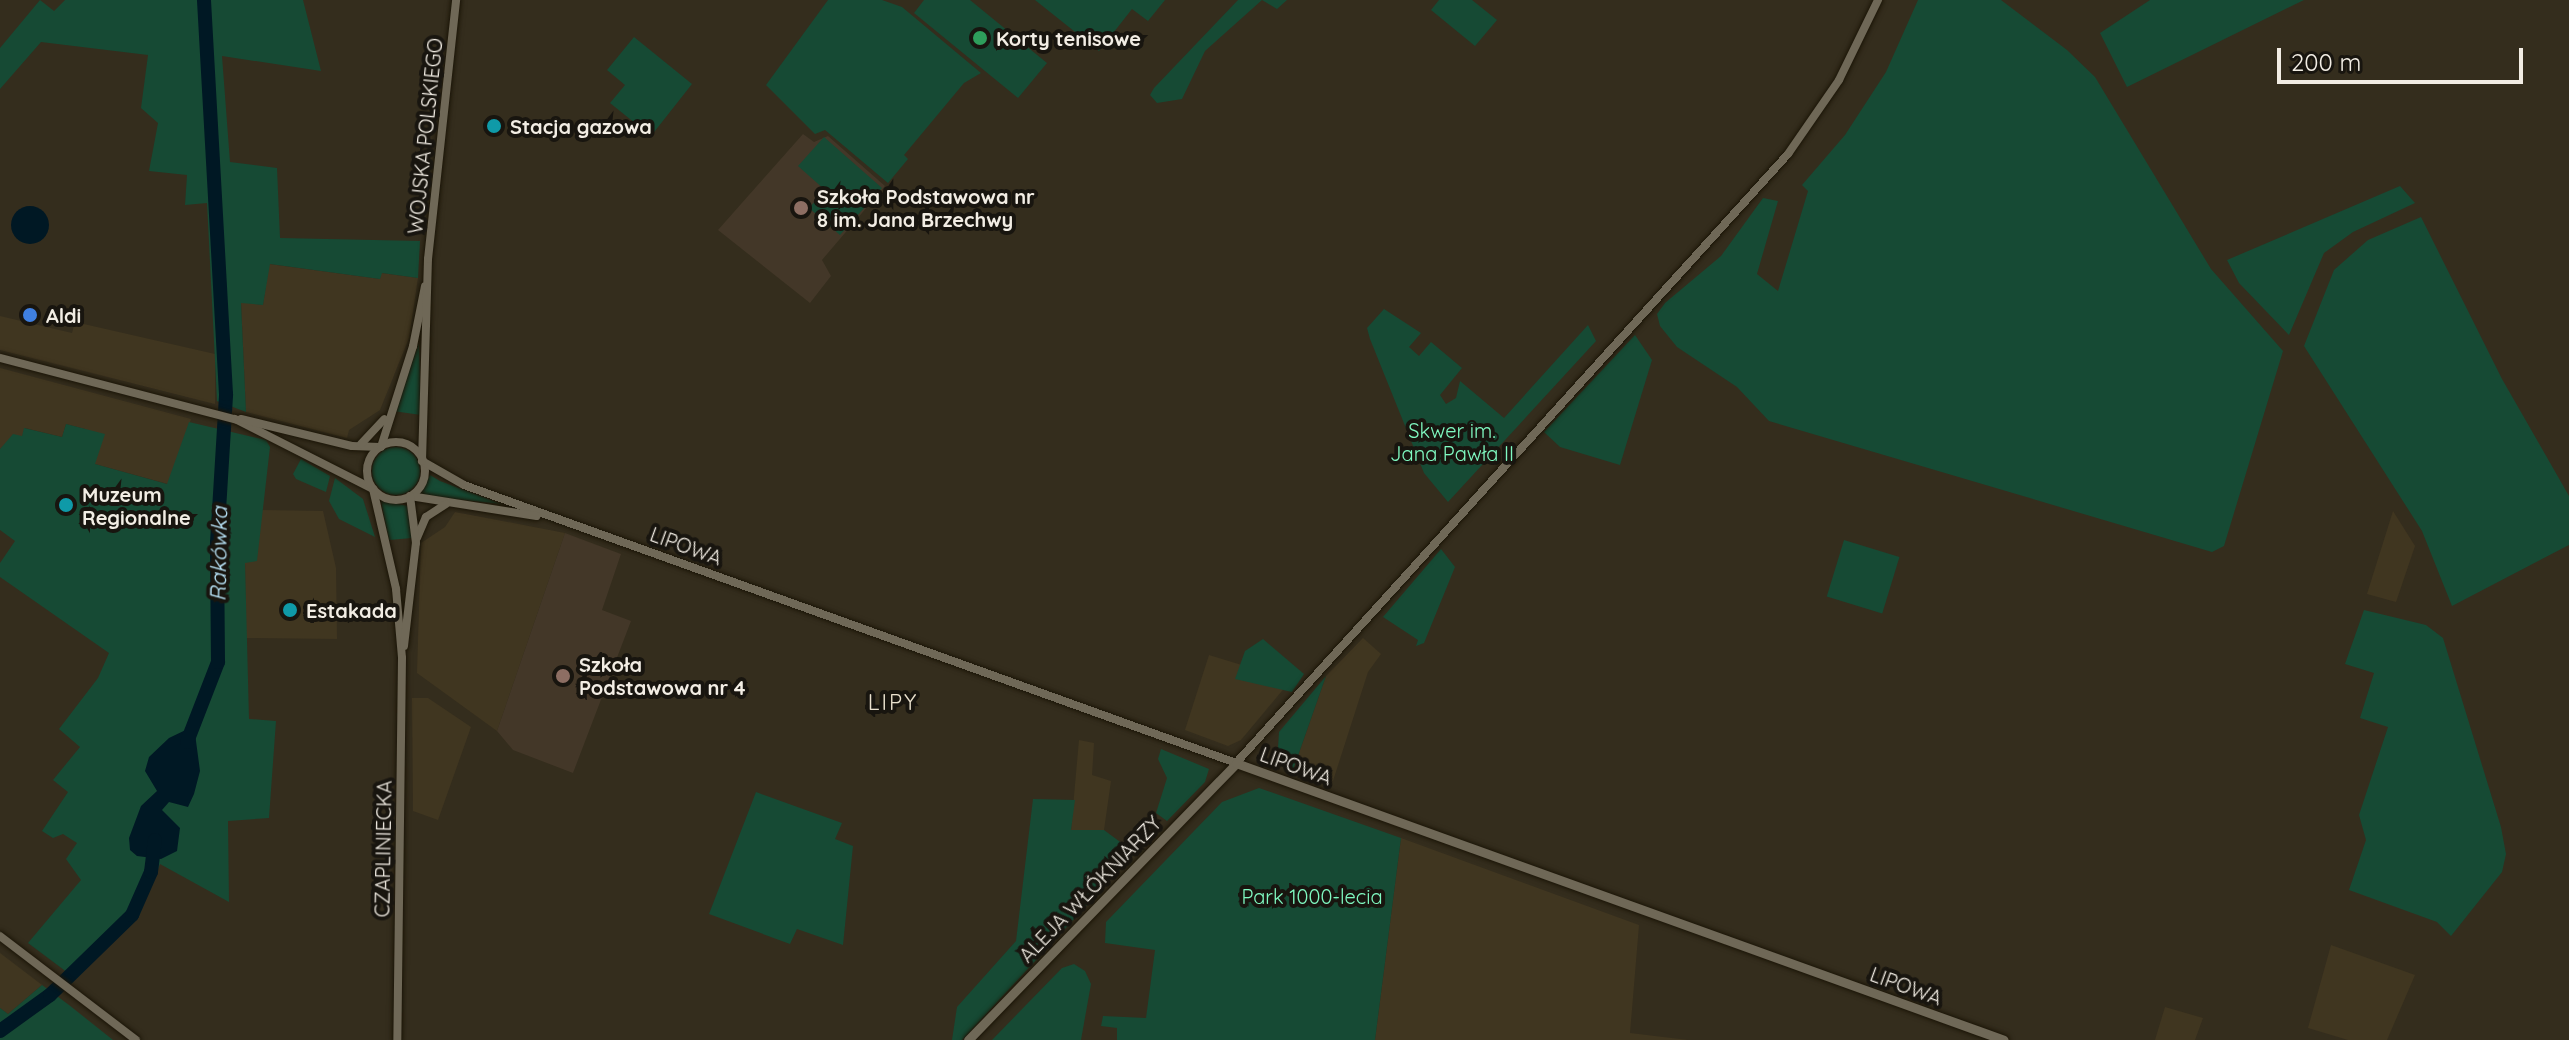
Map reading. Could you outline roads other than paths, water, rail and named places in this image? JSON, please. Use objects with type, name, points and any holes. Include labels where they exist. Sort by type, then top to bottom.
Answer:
[{"type":"main road","name":"ALEJA WŁÓKNIARZY","points":[[968,1040],[1236,763]]},
{"type":"main road","name":"LIPOWA","points":[[1236,763],[2004,1040]]},
{"type":"street","name":"WOJSKA POLSKIEGO","points":[[422,461],[427,275],[456,0]]},
{"type":"street","points":[[1236,763],[1788,154],[1839,80],[1878,0]]},
{"type":"street","name":"WOJSKA POLSKIEGO","points":[[381,447],[388,412],[413,346],[427,275]]},
{"type":"street","points":[[0,358],[213,414],[235,419],[352,446],[405,444],[422,461],[424,477],[410,496],[394,500],[235,419]]},
{"type":"street","points":[[352,446],[371,438],[388,412]]},
{"type":"street","points":[[373,489],[367,466],[381,447]]},
{"type":"street","name":"LIPOWA","points":[[422,461],[443,477],[1236,763]]},
{"type":"street","name":"CZAPLINIECKA","points":[[373,489],[396,589],[402,658],[397,1040]]},
{"type":"street","name":"LIPOWA","points":[[410,496],[576,526]]},
{"type":"street","name":"CZAPLINIECKA","points":[[402,658],[416,540],[410,496]]},
{"type":"street","points":[[416,540],[426,517],[446,504]]},
{"type":"street","points":[[0,936],[136,1040]]},
{"type":"water","points":[[30,206],[43,212],[49,225],[43,238],[30,244],[17,238],[11,225],[17,212]]},
{"type":"water","points":[[194,726],[200,771],[194,794],[188,807],[169,802],[162,810],[180,828],[177,851],[161,859],[137,856],[130,850],[129,838],[141,806],[157,791],[145,771],[149,757],[169,738]]},
{"type":"waterway","name":"Rakówka","points":[[187,742],[218,662],[217,543],[226,394],[204,0]]},
{"type":"waterway","name":"Rakówka","points":[[0,1031],[50,995],[132,915],[151,872],[155,840]]},
{"type":"place","name":"Korty tenisowe","points":[[980,38]]},
{"type":"place","name":"Stacja gazowa","points":[[494,126]]},
{"type":"place","name":"Szkoła Podstawowa nr 8 im. Jana Brzechwy","points":[[801,208]]},
{"type":"place","name":"Aldi","points":[[30,315]]},
{"type":"place","name":"Muzeum Regionalne","points":[[66,505]]},
{"type":"place","name":"Estakada","points":[[290,610]]},
{"type":"place","name":"Szkoła Podstawowa nr 4","points":[[563,676]]},
{"type":"district","name":"LIPY","points":[[893,703]]},
{"type":"park label","name":"Skwer im. Jana Pawła II","points":[[1452,442]]},
{"type":"park label","name":"Park 1000-lecia","points":[[1312,896]]}]
